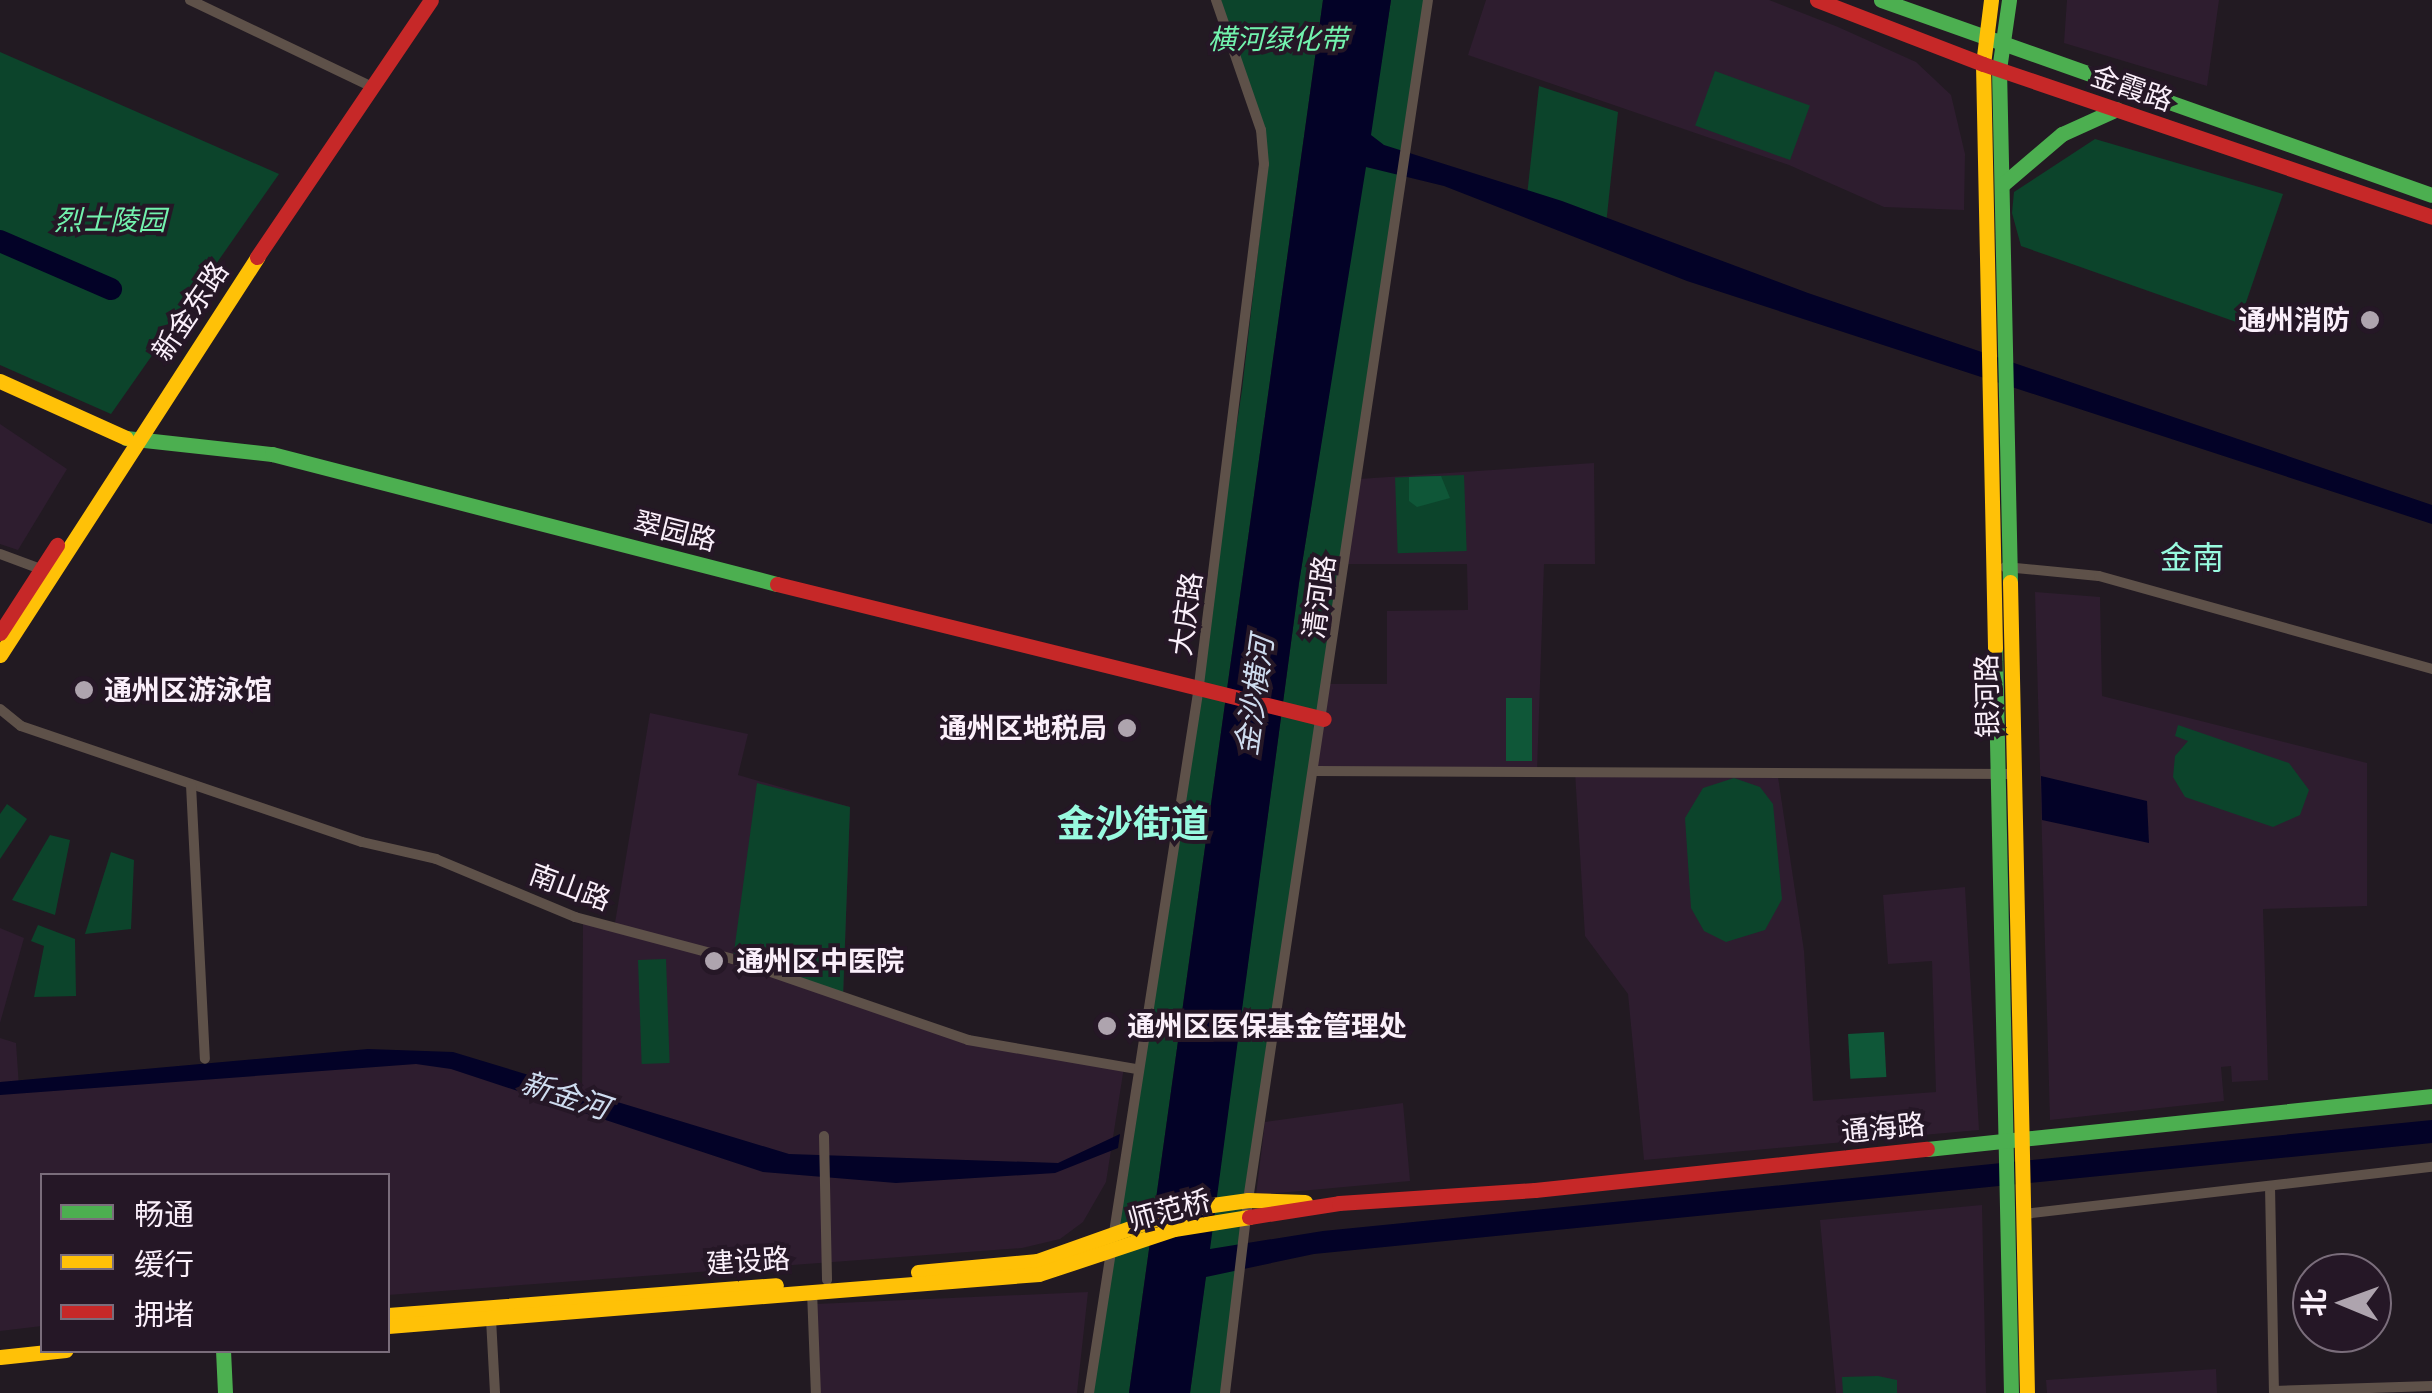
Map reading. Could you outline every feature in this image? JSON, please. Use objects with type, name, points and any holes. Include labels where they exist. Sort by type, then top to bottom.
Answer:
[{"type":"main road","name":"新金东路","points":[[0,655],[47,571],[132,436],[368,84],[419,0]]},
{"type":"main road","name":"新金东路","points":[[368,84],[431,0]]},
{"type":"main road","name":"金霞路","points":[[1818,0],[1983,64],[2432,217]]},
{"type":"main road","name":"金霞路","points":[[1881,0],[2432,195]]},
{"type":"main road","name":"银河路","points":[[1992,0],[1983,64],[1994,566],[2005,774],[2014,1140],[2008,1224],[2011,1393]]},
{"type":"main road","name":"银河路","points":[[2005,774],[2011,568],[2000,69],[2009,0]]},
{"type":"main road","points":[[2002,185],[2062,134],[2116,109]]},
{"type":"main road","name":"翠园路","points":[[0,381],[132,436],[272,454],[1198,693],[1324,719]]},
{"type":"main road","name":"新金东路","points":[[0,633],[47,571]]},
{"type":"main road","name":"通海路","points":[[1246,1218],[1339,1204],[2432,1096]]},
{"type":"main road","name":"银河路","points":[[2014,1140],[2025,1219],[2027,1393]]},
{"type":"main road","name":"通海路","points":[[1248,1200],[1339,1204]]},
{"type":"main road","name":"师范桥","points":[[1109,1236],[1184,1208],[1248,1200]]},
{"type":"main road","name":"师范桥","points":[[1106,1254],[1174,1229],[1246,1218]]},
{"type":"main road","name":"建设路","points":[[390,1315],[1037,1261],[1109,1236]]},
{"type":"main road","name":"建设路","points":[[390,1326],[1039,1274],[1106,1254]]},
{"type":"main road","points":[[0,1348],[40,1344]]},
{"type":"main road","points":[[0,1358],[41,1353]]},
{"type":"main road","points":[[223,1353],[225,1393]]},
{"type":"street","points":[[190,0],[368,84]]},
{"type":"street","name":"大庆路","points":[[1106,1254],[1198,693],[1264,164],[1261,130],[1216,0]]},
{"type":"street","name":"清河路","points":[[1225,1393],[1248,1200],[1324,719],[1428,0]]},
{"type":"street","points":[[0,554],[47,571]]},
{"type":"street","points":[[1994,566],[2099,576],[2432,668]]},
{"type":"street","name":"南山路","points":[[0,709],[21,726],[362,842],[436,858],[575,916],[734,959],[968,1040],[1136,1069]]},
{"type":"street","points":[[1316,771],[2005,774]]},
{"type":"street","points":[[191,785],[204,1059]]},
{"type":"street","points":[[824,1136],[827,1280]]},
{"type":"street","points":[[2025,1219],[2432,1168]]},
{"type":"street","points":[[2270,1186],[2274,1392],[2432,1386]]},
{"type":"street","points":[[1089,1393],[1106,1254]]},
{"type":"street","points":[[812,1291],[816,1393]]},
{"type":"street","points":[[491,1319],[495,1393]]},
{"type":"shaded area","points":[[1486,0],[1769,0],[1838,27],[1916,62],[1951,95],[1965,154],[1964,210],[1884,207],[1789,165],[1468,55]]},
{"type":"shaded area","points":[[2067,0],[2219,0],[2207,86],[2064,43]]},
{"type":"shaded area","points":[[0,424],[67,469],[18,550],[0,544]]},
{"type":"shaded area","points":[[1594,463],[1595,564],[1544,564],[1537,772],[1316,771],[1330,684],[1387,684],[1387,611],[1468,610],[1467,564],[1346,564],[1359,479]]},
{"type":"shaded area","points":[[2035,592],[2100,597],[2102,696],[2367,763],[2367,906],[2263,909],[2268,1080],[2232,1082],[2231,1066],[2221,1067],[2224,1101],[2050,1120]]},
{"type":"shaded area","points":[[650,713],[748,734],[738,775],[850,807],[843,998],[968,1040],[1124,1067],[1106,1182],[1083,1222],[1060,1239],[1022,1248],[390,1295],[390,1173],[40,1173],[40,1326],[0,1331],[0,1038],[16,1043],[19,1087],[421,1056],[582,1102],[583,916],[615,923]]},
{"type":"shaded area","points":[[1575,772],[1778,777],[1804,951],[1813,1101],[1936,1092],[1932,961],[1888,964],[1883,895],[1965,887],[1979,1130],[1644,1160],[1628,994],[1585,936]]},
{"type":"shaded area","points":[[0,928],[24,938],[0,1023]]},
{"type":"shaded area","points":[[1403,1103],[1410,1181],[1256,1195],[1265,1122]]},
{"type":"shaded area","points":[[1982,1205],[1986,1393],[1836,1393],[1820,1220]]},
{"type":"shaded area","points":[[1088,1292],[1077,1393],[820,1393],[816,1304]]},
{"type":"shaded area","points":[[2216,1369],[2217,1393],[2047,1393],[2046,1380]]},
{"type":"green space","name":"横河绿化带","points":[[1221,0],[1323,0],[1129,1393],[1089,1393],[1242,390],[1268,165]]},
{"type":"green space","name":"横河绿化带","points":[[1391,0],[1428,0],[1248,1200],[1225,1393],[1190,1393],[1299,583]]},
{"type":"green space","name":"烈士陵园","points":[[0,52],[279,174],[111,414],[0,365]]},
{"type":"green space","points":[[1715,71],[1810,106],[1790,160],[1695,126]]},
{"type":"green space","points":[[1539,86],[1618,112],[1605,234],[1526,205]]},
{"type":"green space","points":[[2095,139],[2283,194],[2239,323],[2021,246],[2012,213],[2014,192]]},
{"type":"green space","points":[[1464,475],[1467,551],[1398,553],[1395,477]]},
{"type":"green space","points":[[1441,476],[1450,498],[1417,507],[1409,501],[1409,477]]},
{"type":"green space","points":[[1506,698],[1532,698],[1532,761],[1506,761]]},
{"type":"green space","points":[[2178,725],[2289,763],[2309,790],[2300,815],[2273,827],[2185,797],[2173,777],[2175,756],[2188,741],[2175,736]]},
{"type":"green space","points":[[1734,778],[1760,787],[1773,804],[1782,899],[1765,930],[1726,942],[1704,931],[1691,908],[1685,818],[1703,788]]},
{"type":"green space","points":[[757,783],[850,807],[843,997],[733,959]]},
{"type":"green space","points":[[7,804],[27,819],[0,859],[0,814]]},
{"type":"green space","points":[[50,835],[70,840],[55,915],[12,900]]},
{"type":"green space","points":[[111,852],[134,860],[131,929],[85,934]]},
{"type":"green space","points":[[38,925],[75,939],[76,996],[34,997],[44,946],[31,941]]},
{"type":"green space","points":[[666,959],[670,1063],[642,1064],[638,960]]},
{"type":"green space","points":[[1884,1032],[1886,1077],[1850,1079],[1848,1034]]},
{"type":"green space","points":[[1842,1377],[1897,1380],[1897,1393],[1843,1393]]},
{"type":"water","name":"金沙横河","points":[[1323,0],[1391,0],[1371,135],[1384,145],[1562,201],[1808,293],[2432,505],[2432,524],[1687,281],[1444,186],[1366,167],[1299,583],[1210,1249],[1323,1231],[2432,1120],[2432,1143],[1314,1254],[1206,1277],[1190,1393],[1129,1393]]},
{"type":"water","points":[[2041,776],[2147,801],[2149,843],[2042,820]]},
{"type":"water","name":"新金河","points":[[368,1049],[453,1052],[789,1154],[1058,1163],[1120,1134],[1118,1148],[1055,1173],[896,1183],[763,1172],[451,1069],[416,1064],[0,1095],[0,1082]]},
{"type":"waterway","points":[[0,241],[111,289]]},
{"type":"traffic: fast","points":[[1881,0],[2432,195]]},
{"type":"traffic: fast","points":[[2009,0],[1999,69],[2010,582]]},
{"type":"traffic: fast","points":[[2002,185],[2062,134],[2117,109]]},
{"type":"traffic: fast","points":[[126,438],[272,454],[777,584]]},
{"type":"traffic: fast","points":[[1995,648],[2011,1393]]},
{"type":"traffic: fast","points":[[1927,1149],[2432,1096]]},
{"type":"traffic: fast","points":[[223,1353],[225,1393]]},
{"type":"traffic: slow","points":[[1991,0],[1983,64],[1995,648]]},
{"type":"traffic: slow","points":[[0,655],[257,257]]},
{"type":"traffic: slow","points":[[0,381],[126,438]]},
{"type":"traffic: slow","points":[[2010,582],[2027,1393]]},
{"type":"traffic: slow","points":[[918,1272],[1037,1261],[1184,1209],[1248,1200],[1305,1202]]},
{"type":"traffic: slow","points":[[390,1326],[1039,1274],[1174,1229],[1249,1217]]},
{"type":"traffic: slow","points":[[390,1315],[776,1285]]},
{"type":"traffic: slow","points":[[0,1357],[40,1353]]},
{"type":"traffic: jam","points":[[257,257],[431,0]]},
{"type":"traffic: jam","points":[[1817,0],[1983,64],[2432,217]]},
{"type":"traffic: jam","points":[[0,633],[57,545]]},
{"type":"traffic: jam","points":[[777,584],[1324,719]]},
{"type":"traffic: jam","points":[[1249,1217],[1339,1203],[1535,1190],[1927,1149]]},
{"type":"place","name":"通州消防","points":[[2370,320]]},
{"type":"place","name":"通州区游泳馆","points":[[84,690]]},
{"type":"place","name":"通州区地税局","points":[[1127,728]]},
{"type":"place","name":"通州区中医院","points":[[714,961]]},
{"type":"place","name":"通州区医保基金管理处","points":[[1107,1026]]},
{"type":"district","name":"金南","points":[[2192,558]]},
{"type":"district","name":"金沙街道","points":[[1133,825]]}]
